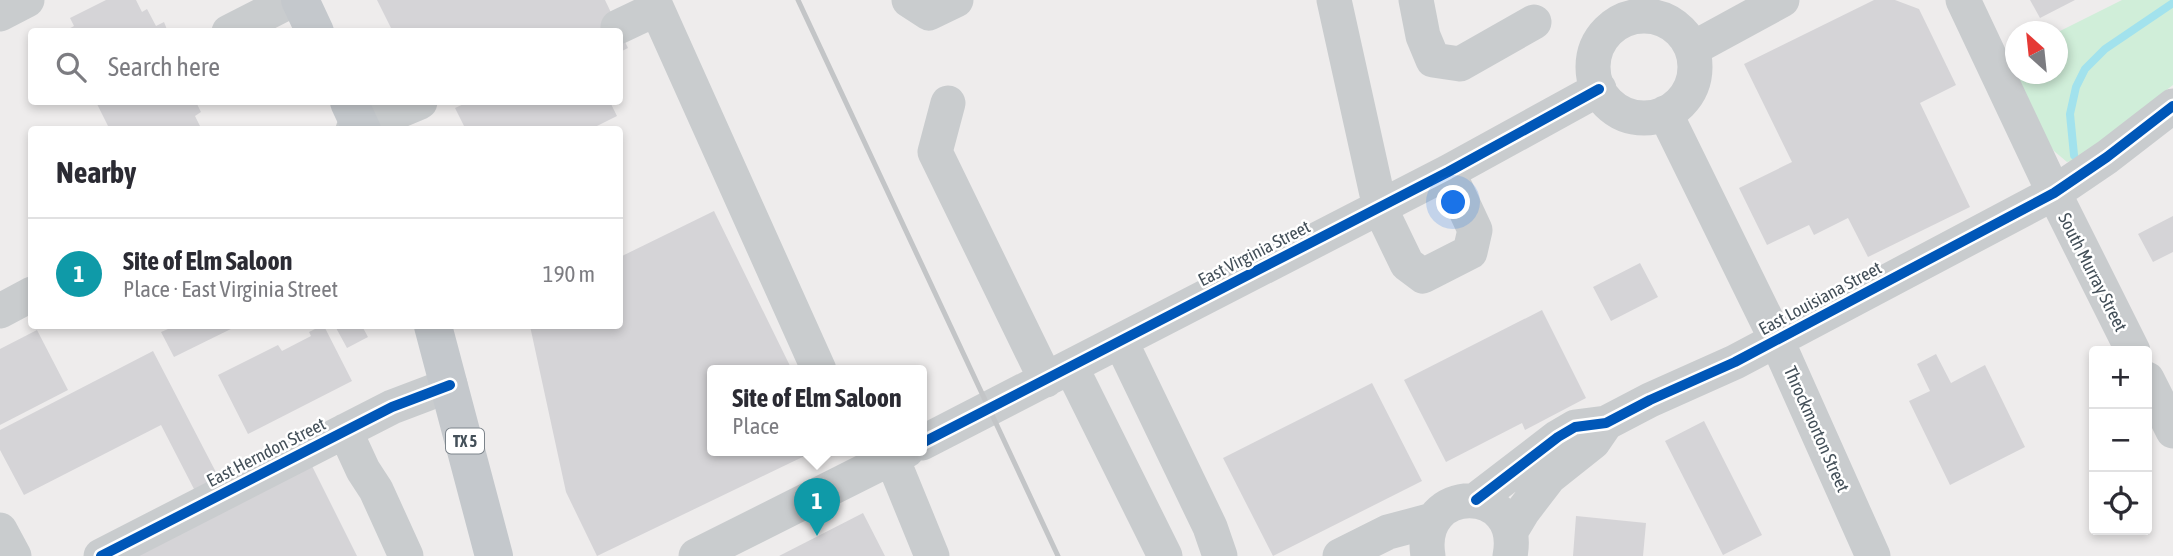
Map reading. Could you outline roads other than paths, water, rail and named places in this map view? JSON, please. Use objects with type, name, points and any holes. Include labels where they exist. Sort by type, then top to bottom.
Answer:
[{"type":"main road","points":[[300,0],[313,28]]},
{"type":"main road","name":"TX 5","points":[[434,329],[494,556]]},
{"type":"street","points":[[0,14],[27,0]]},
{"type":"street","points":[[237,28],[292,0]]},
{"type":"street","points":[[909,0],[929,13],[956,0]]},
{"type":"street","points":[[1334,0],[1380,208],[1407,264],[1423,276],[1470,252],[1475,230],[1448,172]]},
{"type":"street","points":[[1416,0],[1423,36],[1433,60],[1460,64],[1534,22]]},
{"type":"street","points":[[1692,49],[1782,0]]},
{"type":"street","name":"South Murray Street","points":[[1963,0],[2054,193],[2130,346]]},
{"type":"street","points":[[618,27],[654,4],[817,365]]},
{"type":"street","points":[[1620,10],[1663,19],[1678,28],[1692,49],[1695,74],[1690,90],[1680,104],[1665,113],[1649,118],[1632,116],[1617,110],[1604,99],[1599,89],[1593,68],[1595,52],[1603,37],[1615,25],[1620,10]]},
{"type":"street","name":"East Virginia Street","points":[[927,436],[1121,342],[1380,208],[1599,89]]},
{"type":"street","points":[[948,103],[935,152],[1058,374],[1165,556]]},
{"type":"street","points":[[356,122],[410,105]]},
{"type":"street","name":"East Louisiana Street","points":[[1433,520],[1451,504],[1476,500],[1575,427],[1606,423],[1777,341],[2054,193],[2107,157],[2173,106]]},
{"type":"street","name":"Throckmorton Street","points":[[1665,113],[1777,341],[1873,556]]},
{"type":"street","points":[[0,311],[28,297]]},
{"type":"street","points":[[1121,342],[1210,527],[1220,556]]},
{"type":"street","name":"East Herndon Street","points":[[100,556],[407,400],[450,385]]},
{"type":"street","points":[[2152,389],[2173,431]]},
{"type":"street","name":"East Louisiana Street","points":[[1515,547],[1522,511],[1549,477],[1593,442],[1606,423]]},
{"type":"street","points":[[345,431],[406,556]]},
{"type":"street","name":"East Virginia Street","points":[[696,556],[884,456]]},
{"type":"street","points":[[889,456],[932,556]]},
{"type":"street","points":[[1476,500],[1498,510],[1515,547]]},
{"type":"street","points":[[1340,556],[1388,533],[1433,520]]},
{"type":"street","points":[[1428,556],[1427,531],[1433,520]]},
{"type":"street","points":[[0,530],[14,556]]},
{"type":"waterway","points":[[2074,155],[2070,114],[2076,87],[2085,69],[2105,49],[2173,3]]},
{"type":"railway","points":[[798,0],[1058,556]]},
{"type":"place","name":"Site of Elm Saloon","points":[[817,536]]}]
